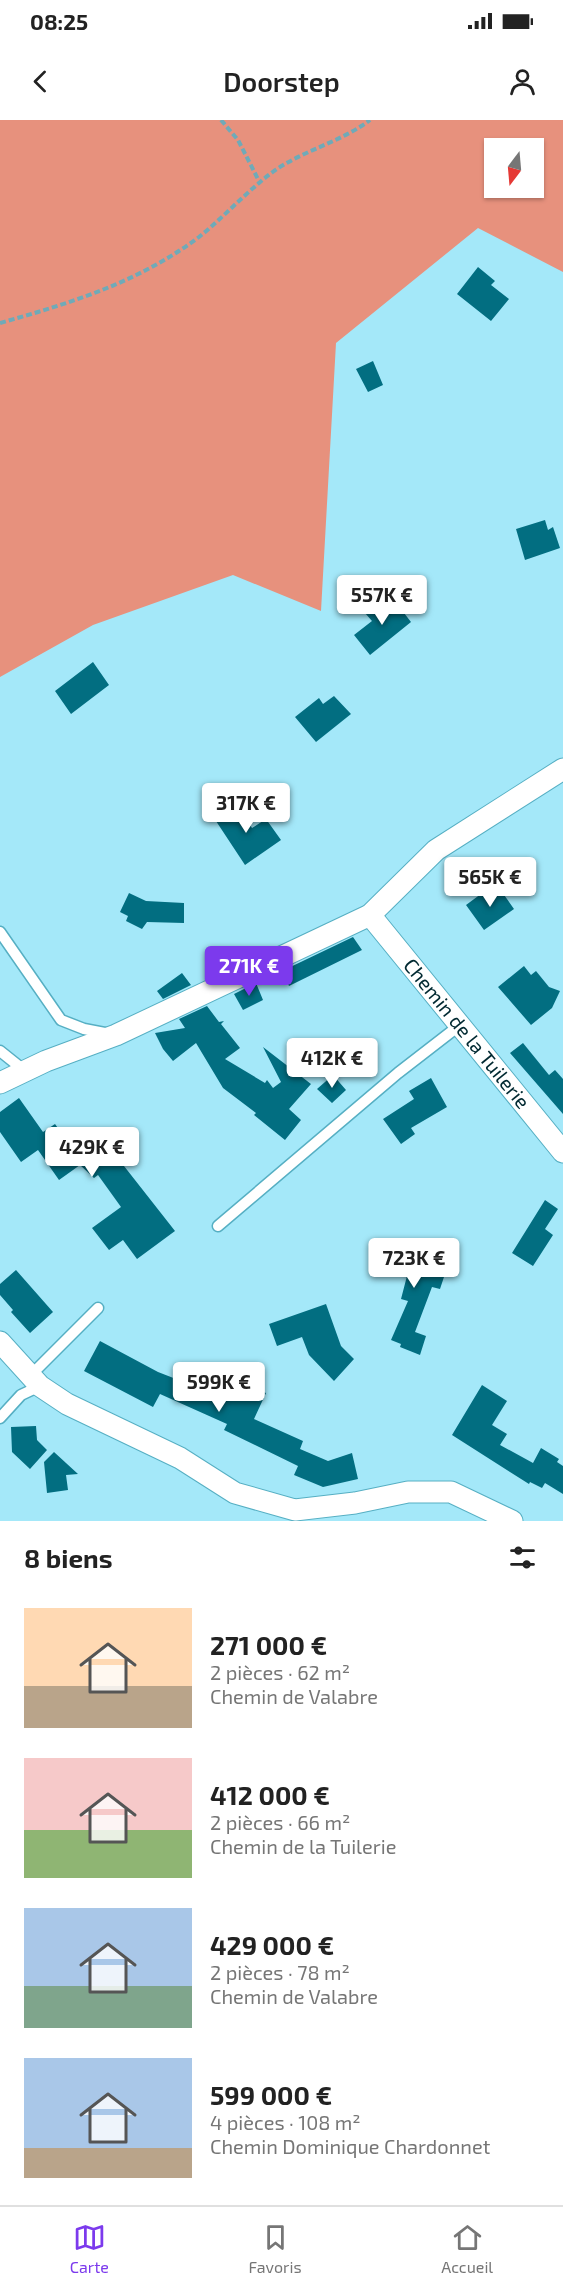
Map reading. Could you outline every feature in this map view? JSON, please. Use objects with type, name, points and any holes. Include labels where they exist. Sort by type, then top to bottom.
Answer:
[{"type":"street","points":[[0,1083],[116,1035],[370,915],[436,850],[563,769]]},
{"type":"street","name":"Chemin de la Tuilerie","points":[[370,915],[563,1152]]},
{"type":"street","points":[[0,1342],[35,1381],[67,1404],[180,1458],[235,1493],[295,1510],[355,1503],[408,1492],[451,1492],[505,1519]]},
{"type":"lane","points":[[0,932],[61,1020],[84,1029],[116,1035]]},
{"type":"lane","points":[[218,1226],[398,1073],[460,1025]]},
{"type":"lane","points":[[0,1051],[26,1071]]},
{"type":"lane","points":[[0,1418],[98,1308]]},
{"type":"path","points":[[221,120],[238,140],[260,183]]},
{"type":"path","points":[[0,323],[73,303],[158,265],[200,236],[260,183],[306,152],[356,131],[370,120]]},
{"type":"shaded area","points":[[0,120],[563,120],[563,272],[478,228],[336,343],[321,611],[233,575],[93,625],[0,677]]},
{"type":"building","points":[[478,267],[495,281],[491,285],[509,299],[491,321],[457,294]]},
{"type":"building","points":[[373,361],[383,385],[368,392],[356,369]]},
{"type":"building","points":[[545,520],[548,530],[553,527],[560,548],[525,560],[516,529]]},
{"type":"building","points":[[394,600],[411,622],[370,655],[354,635],[372,621],[365,613],[380,604],[384,609]]},
{"type":"building","points":[[93,662],[109,685],[71,714],[55,691]]},
{"type":"building","points":[[334,696],[351,714],[316,742],[295,717],[319,698],[323,704]]},
{"type":"building","points":[[235,803],[252,828],[266,819],[281,840],[245,865],[214,818]]},
{"type":"building","points":[[489,888],[495,897],[502,892],[514,909],[484,930],[466,905]]},
{"type":"building","points":[[129,893],[146,901],[184,903],[184,923],[147,922],[142,929],[126,921],[128,916],[120,912]]},
{"type":"building","points":[[353,937],[362,950],[289,986],[282,971]]},
{"type":"building","points":[[524,966],[531,975],[536,971],[549,987],[560,991],[552,1008],[531,1025],[498,987]]},
{"type":"building","points":[[182,973],[191,985],[163,999],[157,991]]},
{"type":"building","points":[[256,983],[263,1000],[243,1010],[234,994]]},
{"type":"building","points":[[207,1006],[219,1022],[224,1021],[221,1024],[240,1048],[225,1059],[265,1083],[267,1080],[273,1088],[281,1082],[263,1047],[311,1084],[289,1109],[301,1120],[285,1140],[254,1115],[256,1113],[223,1088],[196,1043],[173,1061],[163,1049],[155,1033],[185,1028],[179,1019]]},
{"type":"building","points":[[523,1043],[549,1075],[555,1070],[563,1079],[563,1114],[510,1053]]},
{"type":"building","points":[[333,1075],[346,1090],[332,1103],[317,1089]]},
{"type":"building","points":[[431,1078],[447,1107],[411,1128],[415,1134],[401,1144],[383,1119],[414,1099],[409,1091]]},
{"type":"building","points":[[19,1098],[43,1132],[55,1124],[77,1154],[109,1130],[120,1146],[113,1152],[175,1231],[137,1259],[123,1240],[109,1250],[92,1228],[121,1207],[98,1175],[94,1178],[80,1165],[59,1180],[38,1150],[21,1162],[0,1132],[0,1112]]},
{"type":"building","points":[[545,1200],[558,1209],[545,1229],[553,1235],[533,1266],[512,1253]]},
{"type":"building","points":[[391,1241],[450,1259],[440,1289],[432,1287],[415,1332],[426,1336],[420,1355],[400,1347],[401,1344],[391,1340],[408,1301],[401,1299],[407,1276],[382,1268]]},
{"type":"building","points":[[16,1270],[53,1312],[30,1333],[11,1312],[13,1310],[0,1295],[0,1284]]},
{"type":"building","points":[[326,1304],[341,1346],[354,1359],[334,1381],[309,1355],[302,1337],[277,1346],[269,1324]]},
{"type":"building","points":[[100,1341],[158,1372],[212,1393],[215,1386],[239,1397],[245,1384],[266,1393],[254,1419],[303,1441],[300,1449],[328,1461],[352,1453],[358,1479],[323,1487],[294,1475],[298,1466],[224,1430],[227,1424],[160,1394],[153,1407],[84,1371]]},
{"type":"building","points":[[482,1385],[507,1401],[492,1425],[507,1434],[500,1445],[533,1463],[541,1448],[559,1459],[557,1462],[563,1466],[563,1494],[545,1483],[542,1488],[530,1482],[529,1484],[452,1435]]},
{"type":"building","points":[[36,1426],[37,1440],[47,1450],[30,1469],[12,1452],[11,1427]]},
{"type":"building","points":[[54,1452],[78,1474],[66,1475],[68,1490],[47,1493],[44,1462]]}]
